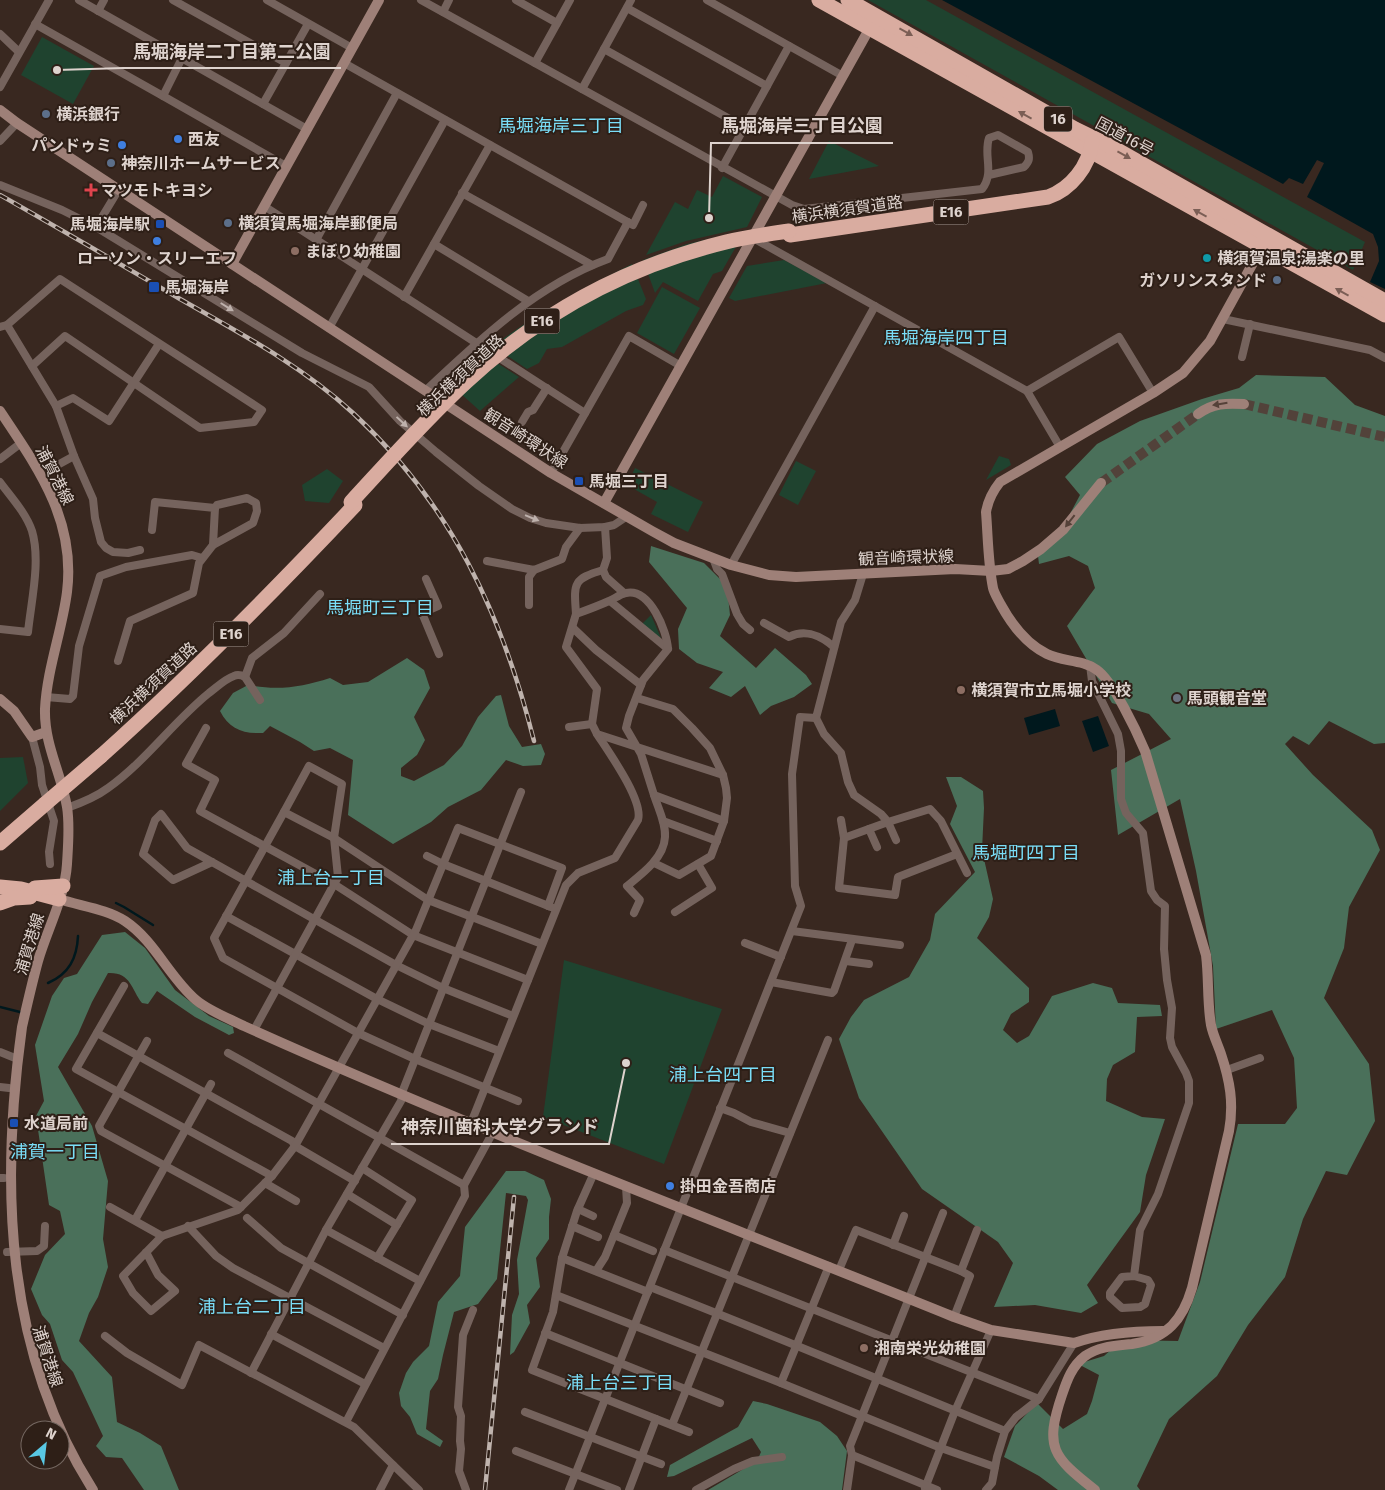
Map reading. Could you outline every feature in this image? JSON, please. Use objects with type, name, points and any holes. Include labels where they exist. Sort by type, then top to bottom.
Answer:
[{"type":"highway","name":"国道16号","points":[[819,0],[873,22],[1089,145],[1265,241],[1385,301]]},
{"type":"highway","name":"国道16号","points":[[848,0],[873,22]]},
{"type":"highway","name":"横浜横須賀道路","points":[[0,836],[99,754],[218,639],[467,388],[506,354],[562,314],[602,292],[667,265],[729,247],[789,233],[1048,197],[1071,184],[1082,170],[1089,145]]},
{"type":"highway","name":"国道16号","points":[[1265,241],[1385,316]]},
{"type":"highway","name":"横浜横須賀道路","points":[[0,843],[44,801]]},
{"type":"highway","points":[[0,887],[61,892]]},
{"type":"highway","points":[[0,903],[14,898],[61,892]]},
{"type":"street","points":[[0,87],[49,0]]},
{"type":"street","points":[[78,0],[307,129]]},
{"type":"street","points":[[98,11],[104,0]]},
{"type":"street","points":[[173,0],[286,63]]},
{"type":"street","points":[[267,0],[352,48]]},
{"type":"street","points":[[232,264],[379,0]]},
{"type":"street","points":[[420,0],[792,206],[804,208],[982,188],[989,176],[987,144],[989,138],[993,135],[998,135],[1028,152],[1030,158],[1024,167],[989,176]]},
{"type":"street","points":[[443,12],[449,0]]},
{"type":"street","points":[[516,0],[558,23]]},
{"type":"street","points":[[535,64],[570,0]]},
{"type":"street","points":[[582,89],[631,0]]},
{"type":"street","points":[[707,0],[843,76]]},
{"type":"street","points":[[627,8],[767,86]]},
{"type":"street","points":[[604,504],[873,22]]},
{"type":"street","points":[[35,24],[286,166]]},
{"type":"street","points":[[263,104],[308,24]]},
{"type":"street","points":[[0,35],[19,52]]},
{"type":"street","points":[[722,168],[790,46]]},
{"type":"street","points":[[604,49],[744,127]]},
{"type":"street","points":[[163,96],[182,58]]},
{"type":"street","points":[[344,63],[632,225],[644,205]]},
{"type":"street","points":[[316,240],[397,93]]},
{"type":"street","name":"観音崎環状線","points":[[0,110],[17,123],[551,473],[674,543],[731,565],[781,576],[1008,569],[1041,549],[1063,530],[1100,483]]},
{"type":"street","points":[[329,328],[445,120]]},
{"type":"street","points":[[0,141],[17,123]]},
{"type":"street","points":[[404,296],[490,145]]},
{"type":"street","points":[[0,185],[62,210],[96,227],[302,353],[369,387],[400,421],[429,446],[479,486],[512,509],[546,523],[580,528],[614,525],[626,517]]},
{"type":"street","points":[[96,227],[119,189]]},
{"type":"street","points":[[462,193],[592,265]]},
{"type":"street","points":[[264,206],[585,413]]},
{"type":"street","points":[[425,391],[476,343],[528,301],[592,265],[608,259],[628,222]]},
{"type":"street","points":[[753,238],[1027,391],[1060,447]]},
{"type":"street","points":[[1095,1490],[1064,1464],[1053,1440],[1054,1418],[1068,1377],[1084,1357],[1097,1350],[1135,1343],[1165,1332],[1177,1322],[1188,1302],[1207,1225],[1232,1115],[1232,1093],[1227,1070],[1209,1014],[1206,955],[1138,735],[1099,671],[1090,665],[1049,655],[1028,642],[1006,614],[993,589],[986,512],[993,490],[1000,482],[1153,393],[1183,373],[1210,341],[1265,241]]},
{"type":"street","points":[[434,244],[528,301]]},
{"type":"street","points":[[32,366],[65,336],[200,428],[254,422],[262,410],[60,279],[3,326],[32,366],[56,406],[74,456],[93,499],[95,518],[101,542],[113,552],[122,553],[140,550]]},
{"type":"street","points":[[731,565],[875,306]]},
{"type":"street","points":[[1222,319],[1370,350],[1385,358]]},
{"type":"street","points":[[1242,357],[1250,324]]},
{"type":"street","points":[[551,473],[628,336],[681,366]]},
{"type":"street","points":[[1027,391],[1119,337],[1153,393]]},
{"type":"street","points":[[56,406],[73,398],[109,421],[159,344]]},
{"type":"street","points":[[522,422],[528,412],[533,410],[547,388]]},
{"type":"street","points":[[1198,414],[1206,408],[1218,404],[1244,404]]},
{"type":"street","name":"浦賀港線","points":[[0,411],[46,484],[58,510],[64,530],[68,569],[67,593],[46,697],[46,732],[67,808],[67,868],[38,962],[15,1058],[5,1088],[2,1178],[8,1252],[22,1328],[37,1374],[73,1459],[93,1490]]},
{"type":"street","points":[[0,459],[21,443]]},
{"type":"street","points":[[52,468],[74,456]]},
{"type":"street","points":[[0,482],[26,518],[31,530],[35,558],[28,632],[0,629]]},
{"type":"street","points":[[118,661],[130,621],[193,593],[199,563],[202,558],[213,545],[253,523],[257,512],[256,503],[247,498],[217,505],[215,508],[155,502],[152,530]]},
{"type":"street","points":[[213,545],[215,508]]},
{"type":"street","points":[[605,527],[607,558],[603,570],[606,577],[624,593]]},
{"type":"street","points":[[487,561],[534,570],[562,559],[566,547],[580,528]]},
{"type":"street","points":[[122,553],[126,567]]},
{"type":"street","points":[[46,697],[66,700],[73,696],[80,646],[100,576],[126,567],[192,555],[202,558]]},
{"type":"street","points":[[713,558],[722,574],[743,624],[750,630]]},
{"type":"street","points":[[529,605],[529,577],[534,570]]},
{"type":"street","points":[[552,908],[570,879],[578,873],[617,855],[640,814],[625,778],[592,724],[597,689],[566,647],[576,614],[574,591],[581,578],[603,570]]},
{"type":"street","points":[[863,574],[854,600],[841,622],[816,718],[824,734],[841,754],[848,782],[854,795],[881,814],[888,822],[896,840]]},
{"type":"street","points":[[426,579],[438,606],[422,612],[439,654]]},
{"type":"street","points":[[576,614],[610,601],[624,593],[631,592],[647,599],[656,613],[667,639],[668,649],[643,680],[626,728],[641,754],[663,821],[665,837],[664,845],[654,863],[627,886],[640,900],[634,913]]},
{"type":"street","points":[[245,677],[252,658],[284,634],[320,594]]},
{"type":"street","points":[[610,601],[668,649]]},
{"type":"street","points":[[764,623],[789,637],[798,632],[817,635],[834,647]]},
{"type":"street","points":[[573,628],[596,650],[641,685]]},
{"type":"street","points":[[284,634],[293,632]]},
{"type":"street","points":[[1090,665],[1092,681],[1118,734],[1122,751],[1121,799],[1126,813],[1143,833],[1151,891],[1157,900],[1165,906],[1164,949],[1172,1008],[1170,1038],[1172,1047],[1186,1073],[1188,1081],[1189,1103],[1158,1194],[1140,1230],[1134,1276]]},
{"type":"street","points":[[67,808],[87,800],[108,788],[202,699],[235,675],[245,677],[260,700]]},
{"type":"street","points":[[637,698],[674,709],[710,748],[723,775],[727,798],[724,821],[711,856],[679,875],[654,863]]},
{"type":"street","points":[[0,699],[14,711],[32,736],[40,767],[42,785],[54,821],[49,852],[50,864]]},
{"type":"street","points":[[569,1490],[802,906],[795,886],[792,774],[800,717],[816,718]]},
{"type":"street","points":[[568,726],[592,724]]},
{"type":"street","points":[[206,728],[186,764],[216,780],[200,811],[334,884],[413,935],[528,980]]},
{"type":"street","points":[[32,736],[46,732]]},
{"type":"street","points":[[597,734],[723,775]]},
{"type":"street","points":[[254,1030],[277,988],[296,954],[338,877],[334,838],[342,784],[309,766],[214,938],[223,958],[277,988],[358,1033],[415,1059],[518,1100]]},
{"type":"street","points":[[251,1373],[326,1230],[396,1112],[415,1059],[521,792]]},
{"type":"street","points":[[654,795],[724,821]]},
{"type":"street","points":[[844,838],[930,809],[941,821],[967,873]]},
{"type":"street","points":[[284,812],[334,838],[428,900],[542,944]]},
{"type":"street","points":[[212,862],[173,880],[143,854],[155,820],[162,814],[187,848],[396,965],[443,988],[513,1016]]},
{"type":"street","points":[[841,820],[844,838],[839,888],[895,895],[898,877],[957,854]]},
{"type":"street","points":[[663,821],[717,841]]},
{"type":"street","points":[[146,1252],[158,1275],[175,1291],[150,1310],[132,1293],[123,1276],[146,1252],[162,1236],[238,1210],[265,1184],[295,1146],[413,935],[458,828],[562,868],[542,944],[471,1123]]},
{"type":"street","points":[[869,829],[877,847]]},
{"type":"street","points":[[427,856],[552,908]]},
{"type":"street","points":[[675,912],[712,888],[698,864]]},
{"type":"street","points":[[61,892],[126,922],[152,946],[196,1000],[209,1008],[403,1096],[626,1187],[991,1330],[1074,1343],[1095,1338],[1150,1331],[1165,1332]]},
{"type":"street","points":[[226,916],[377,999],[429,1024],[499,1052]]},
{"type":"street","points":[[792,931],[900,945]]},
{"type":"street","points":[[771,982],[832,993],[852,940]]},
{"type":"street","points":[[745,942],[781,957]]},
{"type":"street","points":[[846,960],[869,964]]},
{"type":"street","points":[[124,986],[76,1069],[272,1176]]},
{"type":"street","points":[[97,1033],[292,1140],[295,1146],[355,1180]]},
{"type":"street","points":[[672,1426],[828,1040]]},
{"type":"street","points":[[147,1041],[99,1126],[101,1130],[241,1207]]},
{"type":"street","points":[[0,1052],[15,1058]]},
{"type":"street","points":[[228,1054],[464,1185]]},
{"type":"street","points":[[1227,1070],[1260,1058]]},
{"type":"street","points":[[134,1220],[211,1084]]},
{"type":"street","points":[[720,1108],[751,1122],[790,1133]]},
{"type":"street","points":[[346,1422],[465,1196],[464,1185],[493,1132]]},
{"type":"street","points":[[362,1168],[412,1200],[378,1258]]},
{"type":"street","points":[[594,1173],[572,1226],[562,1258],[553,1312],[532,1370],[689,1432]]},
{"type":"street","points":[[265,1184],[296,1201]]},
{"type":"street","points":[[596,1271],[605,1257],[627,1203],[626,1187]]},
{"type":"street","points":[[347,1194],[397,1224]]},
{"type":"street","points":[[110,1207],[162,1236]]},
{"type":"street","points":[[578,1209],[593,1216]]},
{"type":"street","points":[[847,1490],[852,1455],[850,1446],[943,1213]]},
{"type":"street","points":[[893,1245],[904,1216]]},
{"type":"street","points":[[247,1218],[281,1248],[403,1314]]},
{"type":"street","points":[[8,1252],[37,1251],[44,1246],[45,1226]]},
{"type":"street","points":[[188,1226],[216,1256],[233,1268],[384,1348]]},
{"type":"street","points":[[572,1226],[598,1237]]},
{"type":"street","points":[[326,1230],[420,1282]]},
{"type":"street","points":[[781,1383],[811,1309],[856,1230],[970,1276],[954,1317]]},
{"type":"street","points":[[961,1271],[977,1230]]},
{"type":"street","points":[[614,1235],[653,1251]]},
{"type":"street","points":[[664,1250],[1039,1399]]},
{"type":"street","points":[[562,1258],[717,1313],[877,1380],[1005,1430]]},
{"type":"street","points":[[1134,1276],[1148,1280],[1152,1285],[1145,1304],[1140,1307],[1122,1308],[1110,1297],[1110,1292],[1122,1277],[1134,1276]]},
{"type":"street","points":[[556,1295],[941,1448],[995,1466]]},
{"type":"street","points":[[466,1490],[459,1471],[462,1449],[460,1441],[461,1416],[458,1406],[463,1335],[474,1310]]},
{"type":"street","points":[[925,1488],[955,1411],[991,1330]]},
{"type":"street","points":[[545,1333],[720,1403]]},
{"type":"street","points":[[271,1334],[365,1384]]},
{"type":"street","points":[[105,1336],[127,1353],[182,1384],[199,1345],[354,1427],[420,1490]]},
{"type":"street","points":[[986,1490],[993,1487],[995,1466],[1005,1430],[1016,1417],[1039,1399],[1074,1343]]},
{"type":"street","points":[[525,1412],[661,1464]]},
{"type":"street","points":[[629,1490],[656,1419]]},
{"type":"street","points":[[516,1451],[617,1490]]},
{"type":"street","points":[[852,1455],[925,1488],[937,1490]]},
{"type":"street","points":[[696,1490],[734,1468],[753,1461],[782,1457]]},
{"type":"street","points":[[380,1490],[393,1465]]},
{"type":"green space","points":[[868,0],[926,0],[1365,242],[1353,270]]},
{"type":"green space","points":[[42,37],[94,66],[73,104],[21,75]]},
{"type":"green space","points":[[829,141],[879,166],[809,179]]},
{"type":"green space","points":[[723,176],[762,197],[747,227],[686,241],[646,255],[675,202],[688,209],[697,190],[712,197]]},
{"type":"green space","points":[[745,231],[722,271],[713,274],[698,301],[663,282],[655,293],[643,260],[687,244]]},
{"type":"green space","points":[[784,260],[827,283],[735,301],[729,298],[747,266]]},
{"type":"green space","points":[[632,264],[646,299],[643,305],[626,311],[562,347],[547,349],[539,363],[527,369],[494,347],[494,345],[536,316]]},
{"type":"green space","points":[[662,287],[700,308],[674,354],[637,333]]},
{"type":"green space","points":[[483,354],[519,377],[480,411],[450,384]]},
{"type":"green space","points":[[1256,375],[1325,377],[1355,405],[1385,416],[1385,743],[1374,744],[1329,721],[1309,745],[1293,736],[1285,744],[1313,775],[1372,830],[1380,850],[1349,907],[1344,948],[1324,998],[1369,1064],[1375,1121],[1347,1175],[1326,1171],[1303,1219],[1285,1277],[1248,1325],[1217,1376],[1169,1419],[1137,1486],[1140,1490],[1058,1490],[1039,1476],[1004,1457],[1015,1426],[1037,1403],[1063,1429],[1087,1414],[1099,1375],[1078,1364],[1104,1356],[1122,1340],[1178,1341],[1200,1282],[1238,1124],[1285,1124],[1297,1108],[1294,1058],[1272,1010],[1216,1029],[1213,966],[1196,871],[1180,799],[1118,835],[1111,770],[1171,739],[1149,714],[1112,703],[1067,626],[1095,588],[1088,566],[1069,556],[1039,564],[1037,548],[1063,527],[1080,495],[1065,477],[1097,444],[1140,421],[1239,388]]},
{"type":"green space","points":[[999,456],[1009,459],[1011,465],[986,480]]},
{"type":"green space","points":[[796,461],[816,471],[798,505],[779,495]]},
{"type":"green space","points":[[635,468],[703,502],[688,532],[651,514],[657,502],[627,485]]},
{"type":"green space","points":[[327,469],[343,481],[329,503],[305,501],[302,485]]},
{"type":"green space","points":[[651,546],[704,563],[727,586],[730,615],[720,636],[756,668],[775,648],[806,675],[812,684],[794,697],[771,706],[760,715],[745,686],[731,697],[709,688],[723,672],[697,663],[679,649],[678,629],[687,608],[649,562]]},
{"type":"green space","points":[[651,615],[661,638],[641,625]]},
{"type":"green space","points":[[407,658],[424,670],[430,688],[414,717],[425,740],[417,755],[401,768],[401,776],[414,781],[444,765],[462,746],[478,717],[496,696],[501,695],[509,726],[522,747],[541,744],[545,754],[541,765],[523,766],[506,760],[481,790],[448,807],[431,822],[393,844],[348,815],[353,760],[330,748],[314,751],[270,726],[263,733],[249,733],[237,729],[228,722],[220,711],[233,693],[248,685],[280,688],[310,684],[330,678],[343,685],[368,682]]},
{"type":"green space","points":[[23,757],[28,783],[0,811],[0,758]]},
{"type":"green space","points":[[946,777],[961,777],[983,791],[982,850],[993,899],[989,917],[977,938],[1029,988],[1029,1002],[1011,1014],[1003,1030],[1017,1043],[1029,1036],[1052,996],[1093,983],[1112,988],[1118,1003],[1160,1005],[1162,1016],[1137,1017],[1135,1052],[1113,1065],[1107,1079],[1106,1101],[1142,1117],[1165,1119],[1146,1175],[1140,1212],[1087,1285],[1098,1303],[1081,1313],[1035,1305],[994,1307],[1013,1263],[998,1242],[922,1189],[859,1098],[839,1039],[851,1017],[864,1000],[909,977],[930,940],[935,914],[975,872],[950,824],[957,806]]},
{"type":"green space","points":[[125,932],[145,948],[175,990],[209,1016],[233,1027],[234,1033],[229,1035],[195,1017],[157,991],[148,1004],[142,1003],[126,978],[116,973],[108,973],[92,1002],[78,1034],[58,1067],[92,1126],[108,1181],[103,1239],[108,1267],[98,1297],[89,1313],[79,1341],[112,1377],[117,1422],[161,1446],[179,1490],[144,1490],[122,1458],[106,1457],[96,1446],[103,1436],[73,1372],[62,1360],[50,1324],[42,1315],[31,1289],[45,1255],[65,1234],[60,1211],[49,1205],[36,1116],[44,1101],[35,1045],[52,996],[64,978],[77,974],[102,935]]},
{"type":"green space","points":[[564,960],[722,1009],[664,1164],[543,1117]]},
{"type":"green space","points":[[506,1171],[525,1171],[544,1180],[551,1199],[549,1239],[536,1258],[540,1287],[527,1305],[530,1323],[514,1352],[510,1355],[512,1315],[519,1294],[517,1260],[528,1200],[526,1196],[506,1193],[497,1279],[478,1304],[454,1312],[438,1379],[430,1391],[426,1429],[443,1441],[440,1447],[417,1434],[410,1417],[401,1406],[399,1393],[406,1373],[413,1362],[429,1346],[438,1302],[460,1276],[465,1227]]},
{"type":"green space","points":[[753,1401],[820,1422],[837,1436],[847,1451],[842,1490],[708,1490],[757,1461],[761,1452],[752,1438],[674,1476],[667,1477],[670,1465],[738,1427]]},
{"type":"water","points":[[942,0],[1385,0],[1385,289],[1370,282],[1379,261],[1378,247],[1373,234],[1307,197],[1324,163],[1317,160],[1303,184],[1289,178],[1283,184]]},
{"type":"water","points":[[1055,709],[1060,726],[1029,735],[1024,718]]},
{"type":"water","points":[[1098,716],[1109,746],[1093,752],[1082,721]]},
{"type":"waterway","points":[[116,903],[153,925]]},
{"type":"waterway","points":[[48,983],[61,975],[74,958],[78,936]]},
{"type":"waterway","points":[[0,1007],[20,1012]]},
{"type":"tunnel","points":[[1244,404],[1385,437]]},
{"type":"tunnel","points":[[1101,483],[1198,414]]},
{"type":"railway","points":[[0,195],[292,365],[353,413],[388,448],[445,523],[489,605],[521,694],[534,741]]},
{"type":"railway","points":[[485,1490],[514,1197]]},
{"type":"place","name":"馬堀海岸二丁目第二公園","points":[[57,70]]},
{"type":"place","name":"横浜銀行","points":[[46,114]]},
{"type":"place","name":"西友","points":[[178,139]]},
{"type":"place","name":"パンドゥミ","points":[[122,145]]},
{"type":"place","name":"神奈川ホームサービス","points":[[111,163]]},
{"type":"place","name":"マツモトキヨシ","points":[[91,190]]},
{"type":"place","name":"馬堀海岸三丁目公園","points":[[709,218]]},
{"type":"place","name":"横須賀馬堀海岸郵便局","points":[[228,223]]},
{"type":"place","name":"馬堀海岸駅","points":[[160,224]]},
{"type":"place","name":"ローソン・スリーエフ","points":[[157,241]]},
{"type":"place","name":"まぼり幼稚園","points":[[295,251]]},
{"type":"place","name":"横須賀温泉;湯楽の里","points":[[1207,258]]},
{"type":"place","name":"ガソリンスタンド","points":[[1277,280]]},
{"type":"place","name":"馬堀海岸","points":[[154,287]]},
{"type":"place","name":"馬堀三丁目","points":[[579,481]]},
{"type":"place","name":"横須賀市立馬堀小学校","points":[[961,690]]},
{"type":"place","name":"馬頭観音堂","points":[[1177,698]]},
{"type":"place","name":"神奈川歯科大学グランド","points":[[626,1063]]},
{"type":"place","name":"水道局前","points":[[14,1123]]},
{"type":"place","name":"掛田金吾商店","points":[[670,1186]]},
{"type":"place","name":"湘南栄光幼稚園","points":[[864,1348]]},
{"type":"district","name":"馬堀海岸三丁目","points":[[561,126]]},
{"type":"district","name":"馬堀海岸四丁目","points":[[946,338]]},
{"type":"district","name":"馬堀町三丁目","points":[[380,608]]},
{"type":"district","name":"馬堀町四丁目","points":[[1026,853]]},
{"type":"district","name":"浦上台一丁目","points":[[331,878]]},
{"type":"district","name":"浦上台四丁目","points":[[723,1075]]},
{"type":"district","name":"浦賀一丁目","points":[[55,1152]]},
{"type":"district","name":"浦上台二丁目","points":[[252,1307]]},
{"type":"district","name":"浦上台三丁目","points":[[620,1383]]}]
